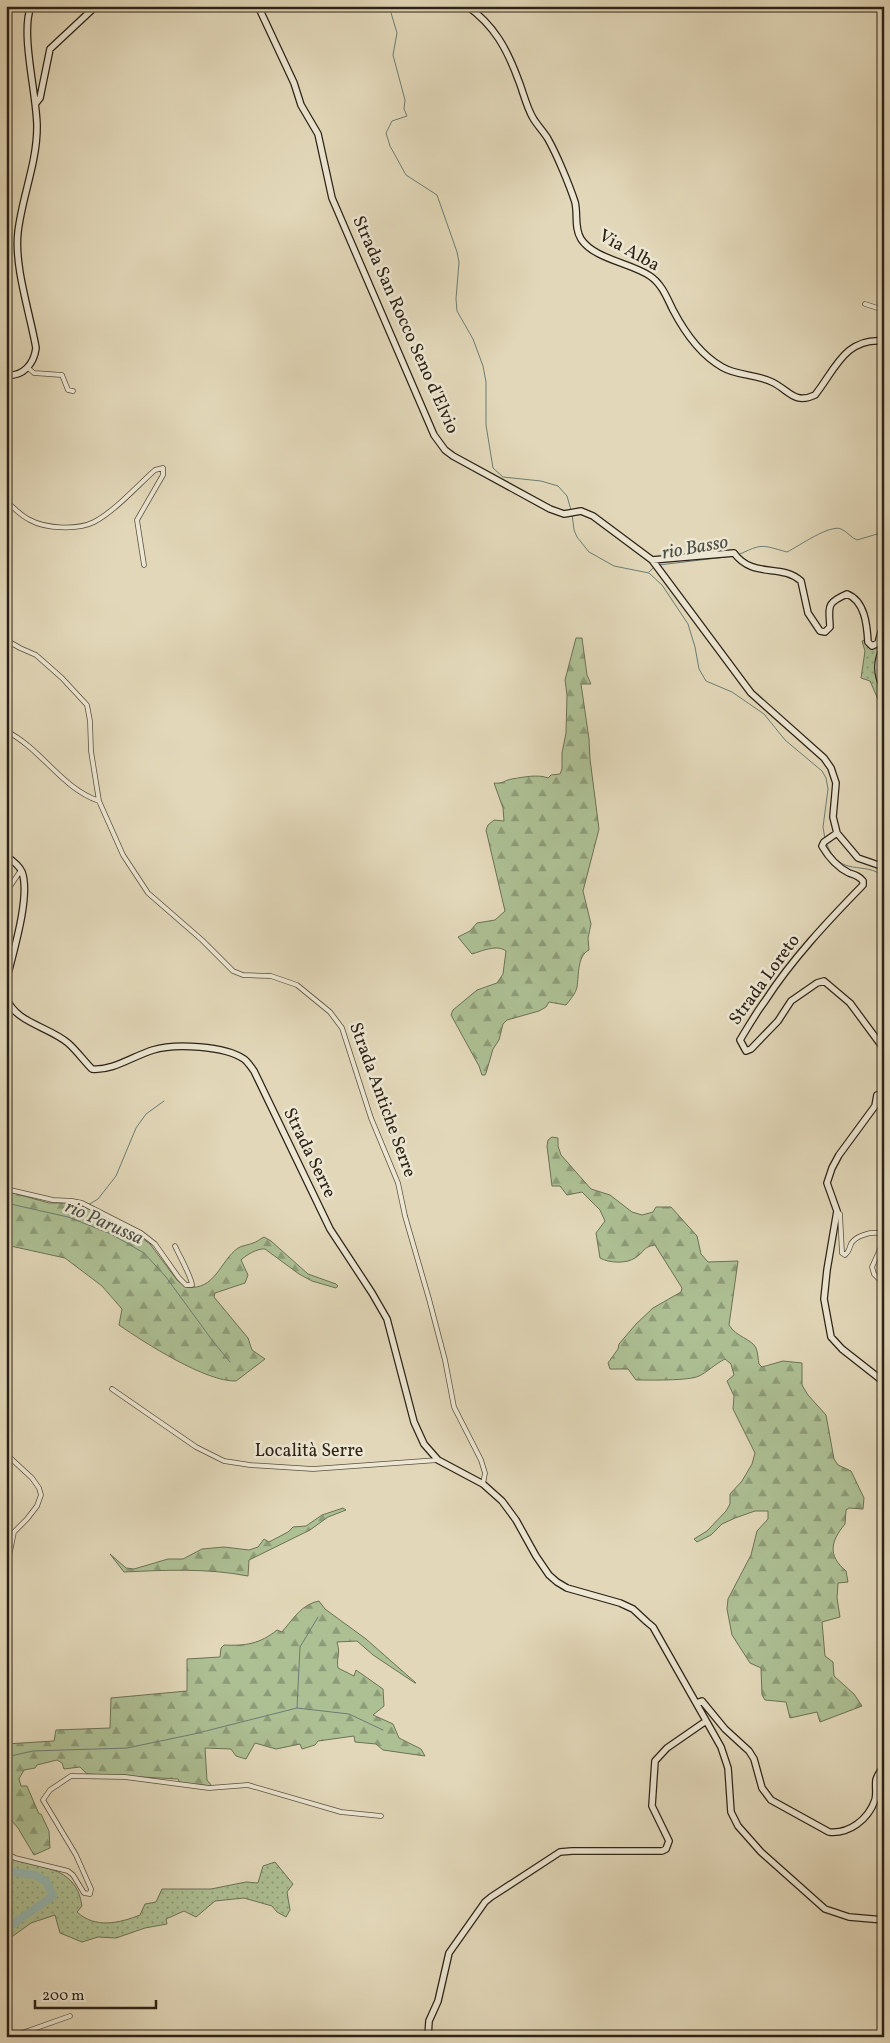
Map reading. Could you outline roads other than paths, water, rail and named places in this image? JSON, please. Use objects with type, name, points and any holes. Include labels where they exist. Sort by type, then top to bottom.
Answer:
[{"type":"street","points":[[6,375],[20,374],[28,368],[34,358],[36,348],[17,250],[18,232],[34,155],[37,129],[36,103],[26,27],[31,6]]},
{"type":"street","points":[[36,103],[41,96],[50,49],[96,6]]},
{"type":"street","name":"Strada San Rocco Seno d'Elvio","points":[[258,6],[302,104],[318,134],[332,198],[434,435],[453,456],[550,509],[564,514],[578,511],[586,512],[593,516],[655,564],[751,693],[811,744],[831,768],[836,783],[833,817],[837,833]]},
{"type":"street","name":"Via Alba","points":[[467,6],[486,22],[500,39],[518,78],[532,117],[548,138],[575,202],[577,229],[581,239],[588,246],[603,255],[645,274],[659,284],[687,334],[722,367],[740,374],[766,379],[795,398],[808,398],[815,395],[847,352],[866,342],[884,341]]},
{"type":"street","points":[[866,304],[884,310]]},
{"type":"street","points":[[28,368],[34,373],[62,375],[68,390],[73,391]]},
{"type":"street","points":[[6,501],[30,520],[44,525],[86,525],[102,516],[155,470],[163,468],[163,475],[137,520],[144,565]]},
{"type":"street","points":[[655,564],[723,554],[736,556],[751,568],[785,573],[797,578],[802,584],[808,613],[820,631],[825,632],[830,626],[828,611],[830,604],[847,594],[853,596],[863,613],[867,622],[868,642],[872,646],[878,643],[881,632],[884,629]]},
{"type":"street","name":"Strada Antiche Serre","points":[[6,640],[36,655],[62,678],[87,705],[90,721],[91,751],[99,801],[123,855],[153,898],[202,940],[233,971],[243,976],[271,976],[297,985],[330,1012],[342,1028],[371,1118],[398,1183],[405,1216],[445,1360],[454,1407],[481,1460],[485,1473],[483,1484]]},
{"type":"street","points":[[884,647],[879,657],[878,670],[884,688]]},
{"type":"street","points":[[6,731],[30,747],[73,788],[85,796],[99,801]]},
{"type":"street","points":[[837,833],[858,858],[884,867]]},
{"type":"street","name":"Strada Loreto","points":[[837,833],[824,842],[822,846],[834,862],[848,872],[860,876],[864,881],[765,999],[740,1040],[742,1047],[746,1051],[751,1049],[778,1021],[791,1002],[817,983],[824,981],[850,1003],[884,1049]]},
{"type":"street","points":[[6,856],[21,870],[25,884],[24,903],[6,982]]},
{"type":"street","points":[[6,901],[8,888],[21,870]]},
{"type":"street","name":"Strada Serre","points":[[6,997],[10,1007],[20,1016],[57,1035],[69,1044],[92,1069],[102,1070],[152,1050],[171,1046],[210,1049],[233,1054],[245,1060],[254,1070],[330,1229],[387,1319],[414,1422],[424,1444],[438,1460],[483,1484],[502,1501],[516,1520],[536,1556],[549,1575],[557,1582],[567,1588],[620,1603],[633,1610],[652,1628],[721,1747],[728,1768],[731,1812],[738,1826],[761,1852],[825,1909],[849,1918],[884,1920]]},
{"type":"street","points":[[884,1093],[877,1095],[875,1106],[832,1168],[827,1183],[837,1211],[840,1214],[842,1254],[849,1252],[854,1240],[868,1233],[878,1232],[884,1239],[872,1267],[874,1274],[879,1279],[884,1278]]},
{"type":"street","points":[[6,1188],[53,1200],[72,1200],[84,1204],[141,1233],[155,1244],[179,1278],[186,1285],[192,1285],[191,1278],[184,1268],[175,1246]]},
{"type":"street","points":[[837,1211],[824,1298],[831,1337],[842,1350],[884,1382]]},
{"type":"street","name":"Località Serre","points":[[112,1388],[196,1447],[224,1461],[250,1465],[313,1468],[438,1460]]},
{"type":"street","points":[[6,1454],[32,1478],[41,1495],[37,1506],[14,1532],[6,1571]]},
{"type":"street","points":[[696,1703],[702,1701],[725,1729],[750,1751],[762,1788],[771,1800],[829,1832],[838,1833],[849,1830],[862,1819],[874,1802],[876,1779],[884,1766]]},
{"type":"street","points":[[428,2037],[429,2020],[438,2001],[449,1953],[485,1902],[491,1897],[560,1852],[662,1851],[666,1849],[669,1841],[652,1806],[655,1761],[667,1748],[706,1720]]},
{"type":"street","points":[[6,1853],[15,1858],[68,1871],[73,1875],[84,1893],[90,1894],[91,1889],[76,1855],[42,1800],[50,1790],[71,1776],[125,1777],[210,1788],[248,1784],[341,1812],[382,1816]]},
{"type":"street","points":[[11,2037],[70,2016]]},
{"type":"waterway","points":[[389,6],[397,33],[393,55],[405,100],[404,109],[407,116],[392,121],[386,133],[390,146],[406,175],[437,195],[457,252],[459,262],[457,311],[473,339],[483,366],[486,382],[486,425],[493,468],[503,477],[541,481],[558,486],[567,496],[571,510]]},
{"type":"waterway","points":[[572,514],[577,537],[589,552],[614,566],[649,573],[662,585],[688,624],[699,669],[706,681],[732,692],[764,714],[785,740],[822,771],[826,778],[828,789],[823,827],[825,839]]},
{"type":"waterway","name":"rio Basso","points":[[738,555],[762,546],[787,552],[822,532],[836,528],[843,530],[857,540],[884,532]]},
{"type":"waterway","name":"rio Basso","points":[[659,565],[734,556]]},
{"type":"waterway","name":"rio Basso","points":[[649,572],[655,566]]},
{"type":"waterway","points":[[826,842],[831,854],[838,861],[845,865],[869,869],[884,877]]},
{"type":"waterway","points":[[88,1205],[98,1199],[116,1176],[136,1128],[146,1114],[164,1101]]},
{"type":"waterway","name":"rio Parussa","points":[[6,1203],[68,1217],[111,1234],[144,1253],[166,1277],[230,1362]]},
{"type":"waterway","points":[[69,1216],[85,1207]]},
{"type":"waterway","points":[[297,1708],[300,1647],[318,1617]]},
{"type":"waterway","points":[[6,1757],[33,1751],[127,1748],[194,1734],[297,1708],[349,1714],[383,1730]]},
{"type":"waterway","points":[[6,1871],[35,1875],[46,1881],[53,1896],[6,1929]]}]
